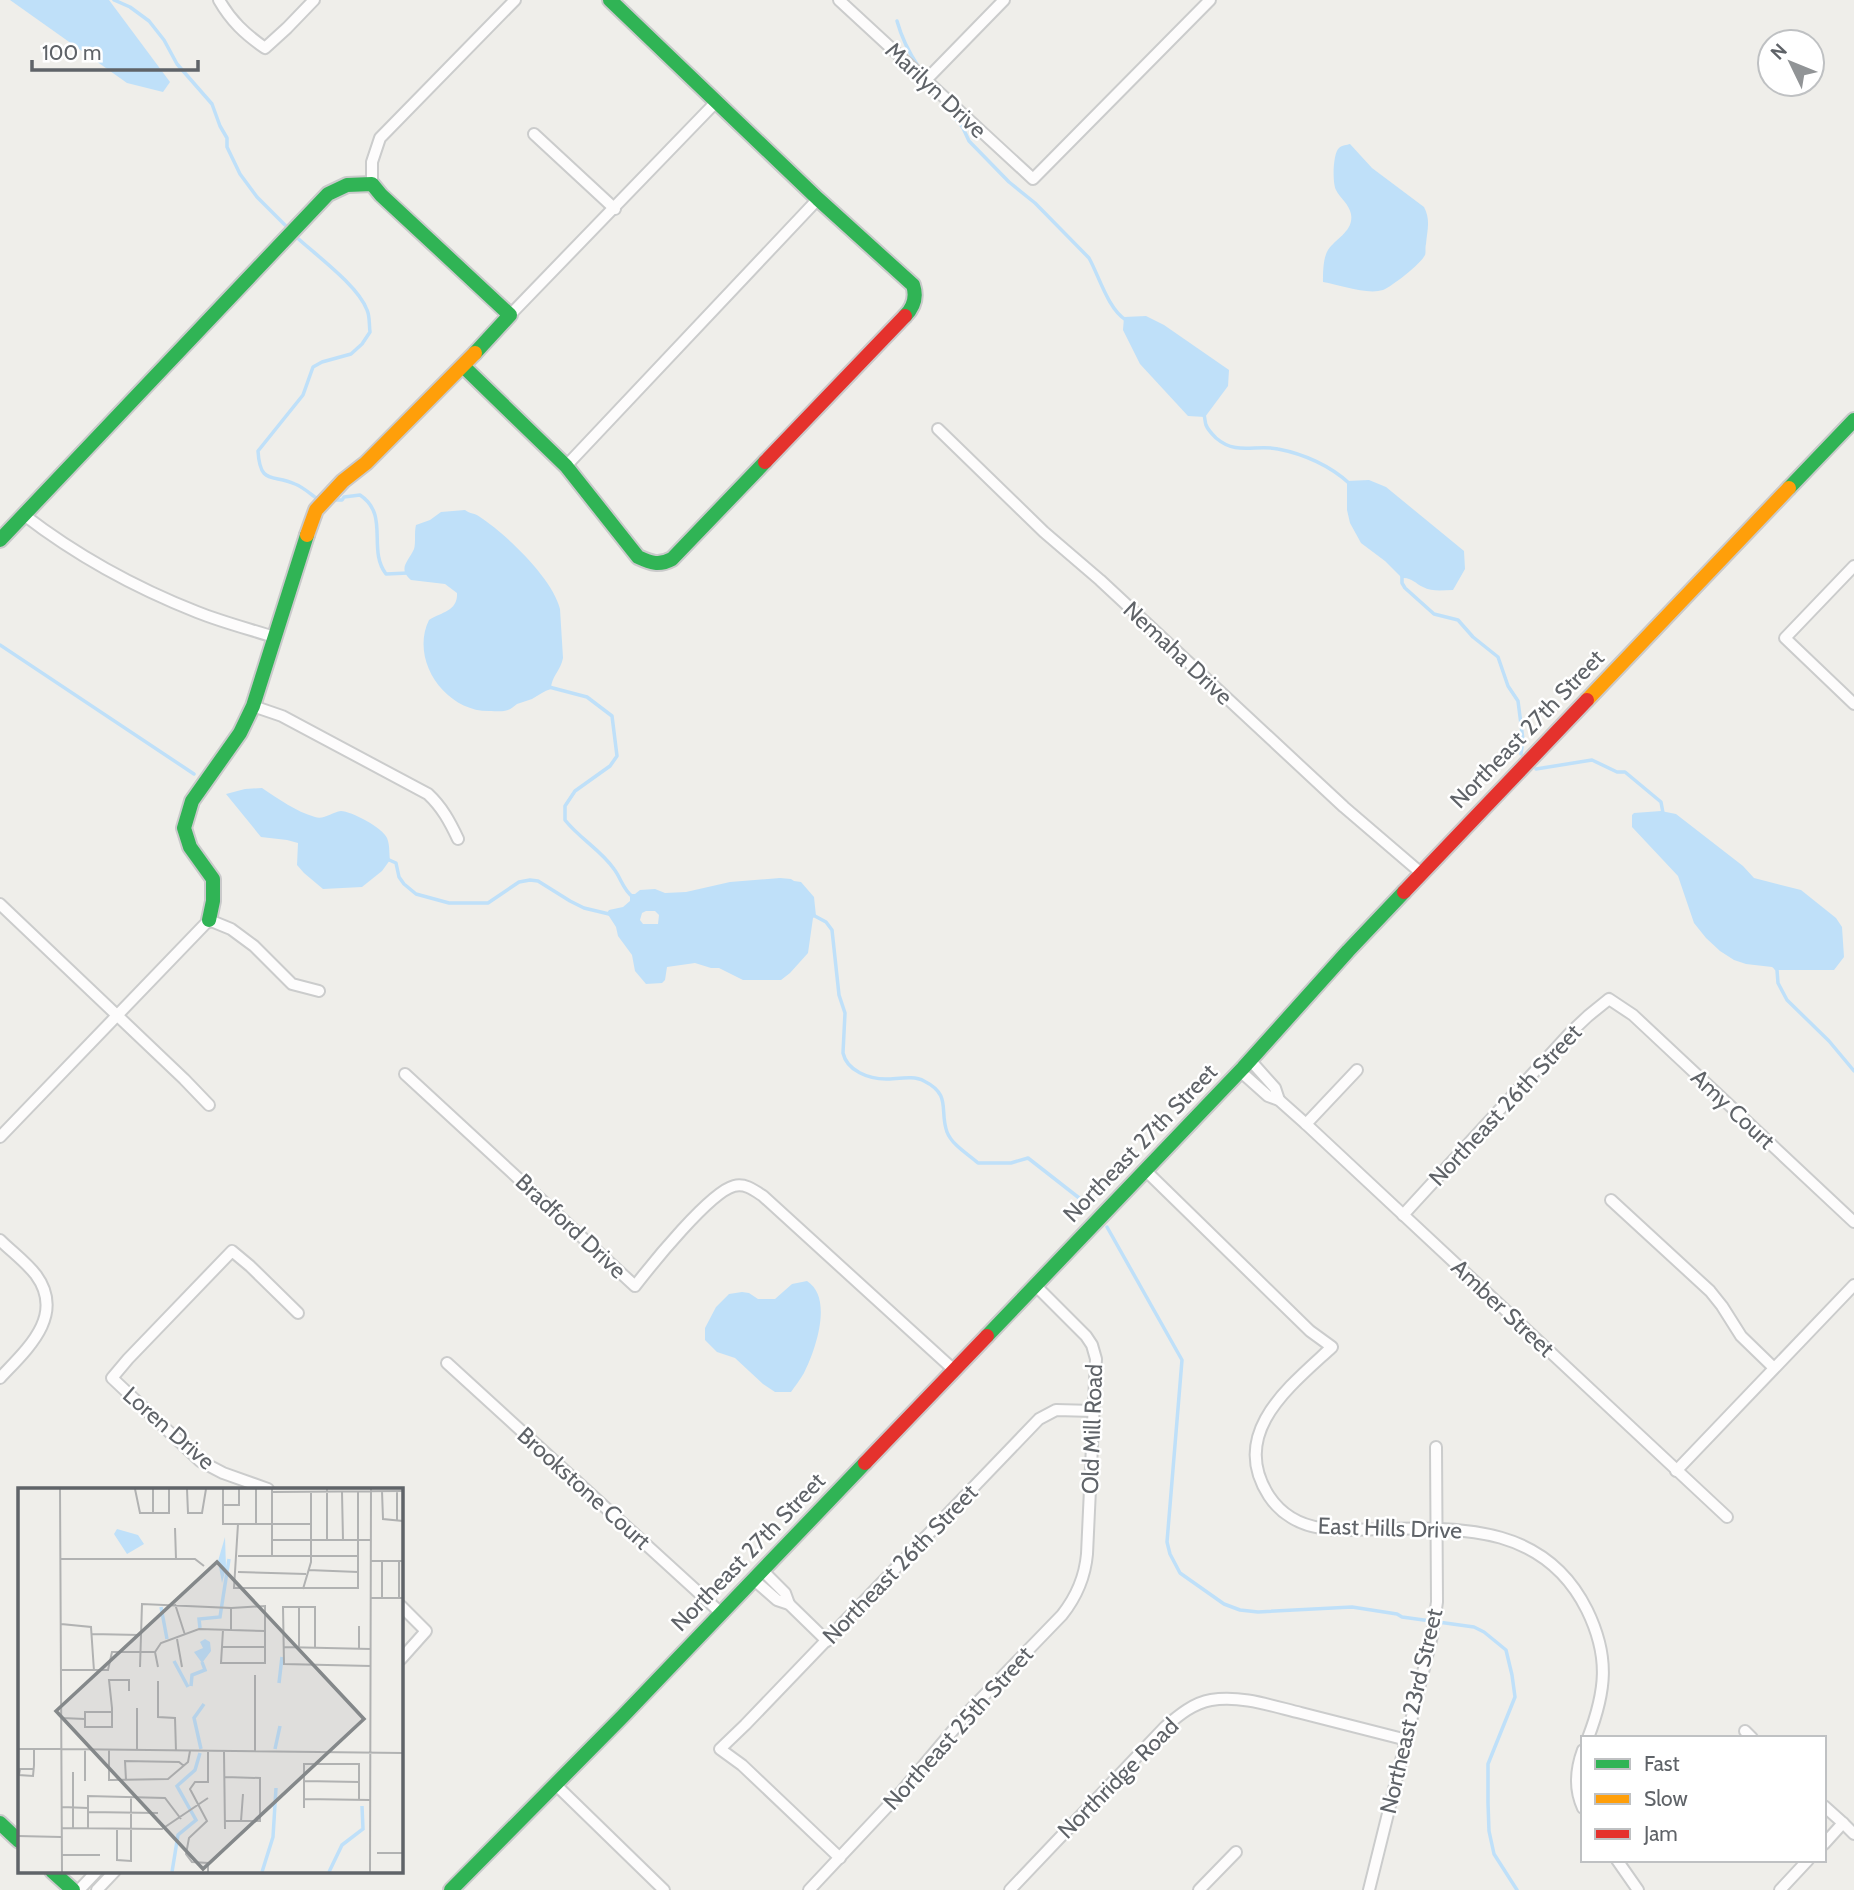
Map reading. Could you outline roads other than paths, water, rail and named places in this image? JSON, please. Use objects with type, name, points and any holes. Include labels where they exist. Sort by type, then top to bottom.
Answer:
[{"type":"street","points":[[219,0],[233,22],[265,48],[314,0]]},
{"type":"street","points":[[510,315],[381,195],[372,184],[372,162],[380,138],[515,0]]},
{"type":"street","points":[[463,366],[566,466],[638,557],[653,565],[663,565],[672,559],[912,309],[916,292],[913,285],[610,0]]},
{"type":"street","name":"Marilyn Drive","points":[[839,0],[1034,179],[1210,0]]},
{"type":"street","points":[[926,80],[1004,0]]},
{"type":"street","points":[[0,1137],[209,920],[213,901],[213,879],[190,847],[184,828],[192,801],[240,733],[253,706],[316,510],[463,366],[716,102]]},
{"type":"street","points":[[534,134],[615,209]]},
{"type":"street","points":[[0,540],[328,194],[347,185],[372,184]]},
{"type":"street","points":[[566,466],[818,198]]},
{"type":"street","name":"Northeast 27th Street","points":[[451,1890],[618,1721],[1145,1170],[1421,873],[1854,420]]},
{"type":"street","name":"Nemaha Drive","points":[[938,429],[1044,531],[1344,807],[1421,873]]},
{"type":"street","points":[[24,515],[53,537],[124,579],[198,613],[274,636]]},
{"type":"street","points":[[1854,566],[1785,638],[1854,704]]},
{"type":"street","points":[[253,706],[282,716],[428,794],[447,815],[458,839]]},
{"type":"street","points":[[0,922],[4,908],[209,1105]]},
{"type":"street","points":[[209,920],[231,929],[254,946],[292,984],[319,990]]},
{"type":"street","name":"Northeast 26th Street","points":[[1403,1215],[1571,1032],[1609,999]]},
{"type":"street","name":"Amy Court","points":[[1609,999],[1633,1015],[1854,1222]]},
{"type":"street","name":"Amber Street","points":[[1245,1065],[1268,1096],[1279,1100],[1306,1124],[1727,1517]]},
{"type":"street","points":[[1306,1124],[1357,1070]]},
{"type":"street","name":"Bradford Drive","points":[[405,1074],[635,1286],[658,1257],[714,1198],[728,1188],[741,1185],[763,1196],[954,1370]]},
{"type":"street","name":"East Hills Drive","points":[[1145,1170],[1310,1331],[1332,1347],[1279,1400],[1268,1414],[1258,1435],[1256,1463],[1260,1478],[1274,1503],[1293,1519],[1321,1528],[1473,1531],[1510,1540],[1544,1559],[1572,1586],[1596,1634],[1603,1673],[1600,1703],[1589,1736]]},
{"type":"street","points":[[1611,1200],[1710,1291],[1741,1336],[1774,1368]]},
{"type":"street","points":[[0,1240],[35,1274],[44,1289],[47,1304],[44,1324],[34,1342],[0,1378]]},
{"type":"street","name":"Loren Drive","points":[[265,1488],[223,1474],[200,1461],[112,1378],[232,1251],[298,1313]]},
{"type":"street","name":"Old Mill Road","points":[[1035,1285],[1086,1336],[1096,1359],[1087,1554]]},
{"type":"street","points":[[1676,1471],[1854,1285]]},
{"type":"street","name":"Brookstone Court","points":[[447,1363],[721,1613]]},
{"type":"street","name":"Northeast 26th Street","points":[[840,1858],[742,1765],[720,1749],[1040,1419],[1056,1410],[1094,1411]]},
{"type":"street","name":"Northeast 23rd Street","points":[[1369,1890],[1432,1636],[1437,1602],[1436,1447]]},
{"type":"street","name":"Northeast 25th Street","points":[[809,1890],[902,1790],[971,1709],[1068,1608],[1082,1583],[1087,1554]]},
{"type":"street","points":[[758,1575],[777,1600],[789,1604],[827,1641]]},
{"type":"street","points":[[402,1607],[426,1630],[402,1658]]},
{"type":"street","name":"Northridge Road","points":[[1010,1890],[1165,1727],[1179,1715],[1209,1700],[1255,1702],[1407,1740]]},
{"type":"street","points":[[1581,1758],[1576,1777],[1581,1803]]},
{"type":"street","points":[[555,1784],[664,1890]]},
{"type":"street","points":[[1826,1807],[1854,1833]]},
{"type":"street","points":[[0,1823],[18,1840]]},
{"type":"street","points":[[1826,1841],[1843,1824]]},
{"type":"street","points":[[1199,1890],[1236,1852]]},
{"type":"street","points":[[1618,1862],[1638,1890]]},
{"type":"street","points":[[1780,1890],[1806,1862]]},
{"type":"street","points":[[53,1872],[73,1890]]},
{"type":"street","points":[[79,1890],[96,1872]]},
{"type":"street","points":[[97,1890],[114,1872]]},
{"type":"water","points":[[10,0],[109,0],[170,82],[163,92],[127,83]]},
{"type":"water","points":[[1350,144],[1372,168],[1424,207],[1427,216],[1425,255],[1406,275],[1383,290],[1361,290],[1323,282],[1326,253],[1347,230],[1351,220],[1348,207],[1336,190],[1334,175],[1337,151]]},
{"type":"water","points":[[1146,316],[1164,325],[1229,370],[1228,386],[1205,417],[1188,416],[1140,364],[1123,330],[1124,317]]},
{"type":"water","points":[[1369,480],[1386,487],[1464,551],[1465,569],[1453,590],[1430,590],[1410,579],[1402,578],[1361,543],[1350,523],[1347,510],[1347,481]]},
{"type":"water","points":[[465,510],[491,525],[527,558],[548,584],[560,609],[563,658],[551,689],[506,711],[475,709],[460,703],[436,682],[424,652],[424,636],[429,620],[452,607],[457,593],[445,584],[411,580],[404,568],[414,549],[416,525],[441,512]]},
{"type":"water","points":[[262,788],[294,808],[315,817],[341,811],[366,821],[387,838],[390,860],[382,871],[362,887],[323,889],[297,865],[298,843],[261,837],[226,794]]},
{"type":"water","points":[[1661,811],[1676,814],[1743,866],[1754,878],[1801,890],[1836,918],[1842,927],[1844,957],[1834,970],[1777,970],[1734,960],[1720,951],[1694,923],[1678,876],[1632,827],[1634,813]]},
{"type":"water","points":[[780,878],[801,882],[814,897],[816,916],[813,918],[808,953],[781,980],[743,980],[719,968],[695,963],[667,967],[662,983],[646,984],[635,971],[632,955],[618,936],[607,913],[609,910],[623,907],[630,901],[630,894],[640,890],[686,892],[730,882]],"holes":[[[655,911],[659,915],[658,924],[643,924],[640,920],[642,913]]]},
{"type":"water","points":[[807,1281],[815,1289],[819,1299],[820,1325],[808,1363],[791,1392],[775,1392],[735,1358],[717,1352],[705,1340],[705,1328],[716,1307],[729,1294],[742,1292],[758,1299],[775,1299],[792,1284]]},
{"type":"waterway","points":[[114,0],[130,7],[149,21],[164,40],[177,64],[212,104],[240,174],[257,197],[288,228]]},
{"type":"waterway","points":[[897,21],[918,66]]},
{"type":"waterway","points":[[942,101],[963,128],[969,141],[1089,258],[1109,300],[1126,320]]},
{"type":"waterway","points":[[293,234],[354,290],[362,300],[369,318],[370,332],[351,354],[313,367],[303,395],[258,451],[261,469],[265,474],[299,486],[319,500]]},
{"type":"waterway","points":[[1204,415],[1208,429],[1216,438],[1231,447],[1270,448],[1298,454],[1326,466],[1350,484]]},
{"type":"waterway","points":[[334,500],[360,495],[369,503],[376,522],[378,554],[386,574],[408,573]]},
{"type":"waterway","points":[[1402,575],[1405,588],[1434,614],[1458,620],[1473,637],[1498,657],[1508,686],[1518,701],[1523,740],[1521,754]]},
{"type":"waterway","points":[[0,645],[194,774]]},
{"type":"waterway","points":[[549,687],[587,697],[612,716],[617,756],[610,766],[575,791],[565,806],[565,820],[609,862],[633,897]]},
{"type":"waterway","points":[[1536,769],[1592,760],[1617,772],[1625,772],[1661,802],[1663,813]]},
{"type":"waterway","points":[[387,859],[396,863],[399,877],[416,894],[449,903],[488,903],[519,882],[530,880],[538,881],[584,908],[609,914]]},
{"type":"waterway","points":[[813,915],[826,922],[832,930],[839,995],[845,1013],[843,1053],[849,1065],[860,1073],[873,1077],[920,1079],[933,1086],[941,1097],[949,1137],[978,1163],[1011,1163],[1028,1158],[1083,1201]]},
{"type":"waterway","points":[[1774,966],[1778,983],[1787,1000],[1829,1041],[1854,1071]]},
{"type":"waterway","points":[[1107,1227],[1182,1360],[1167,1542],[1180,1573],[1224,1604],[1240,1610],[1258,1612],[1352,1607],[1474,1627],[1506,1650],[1515,1697],[1488,1764],[1489,1831],[1494,1854],[1517,1890]]}]
